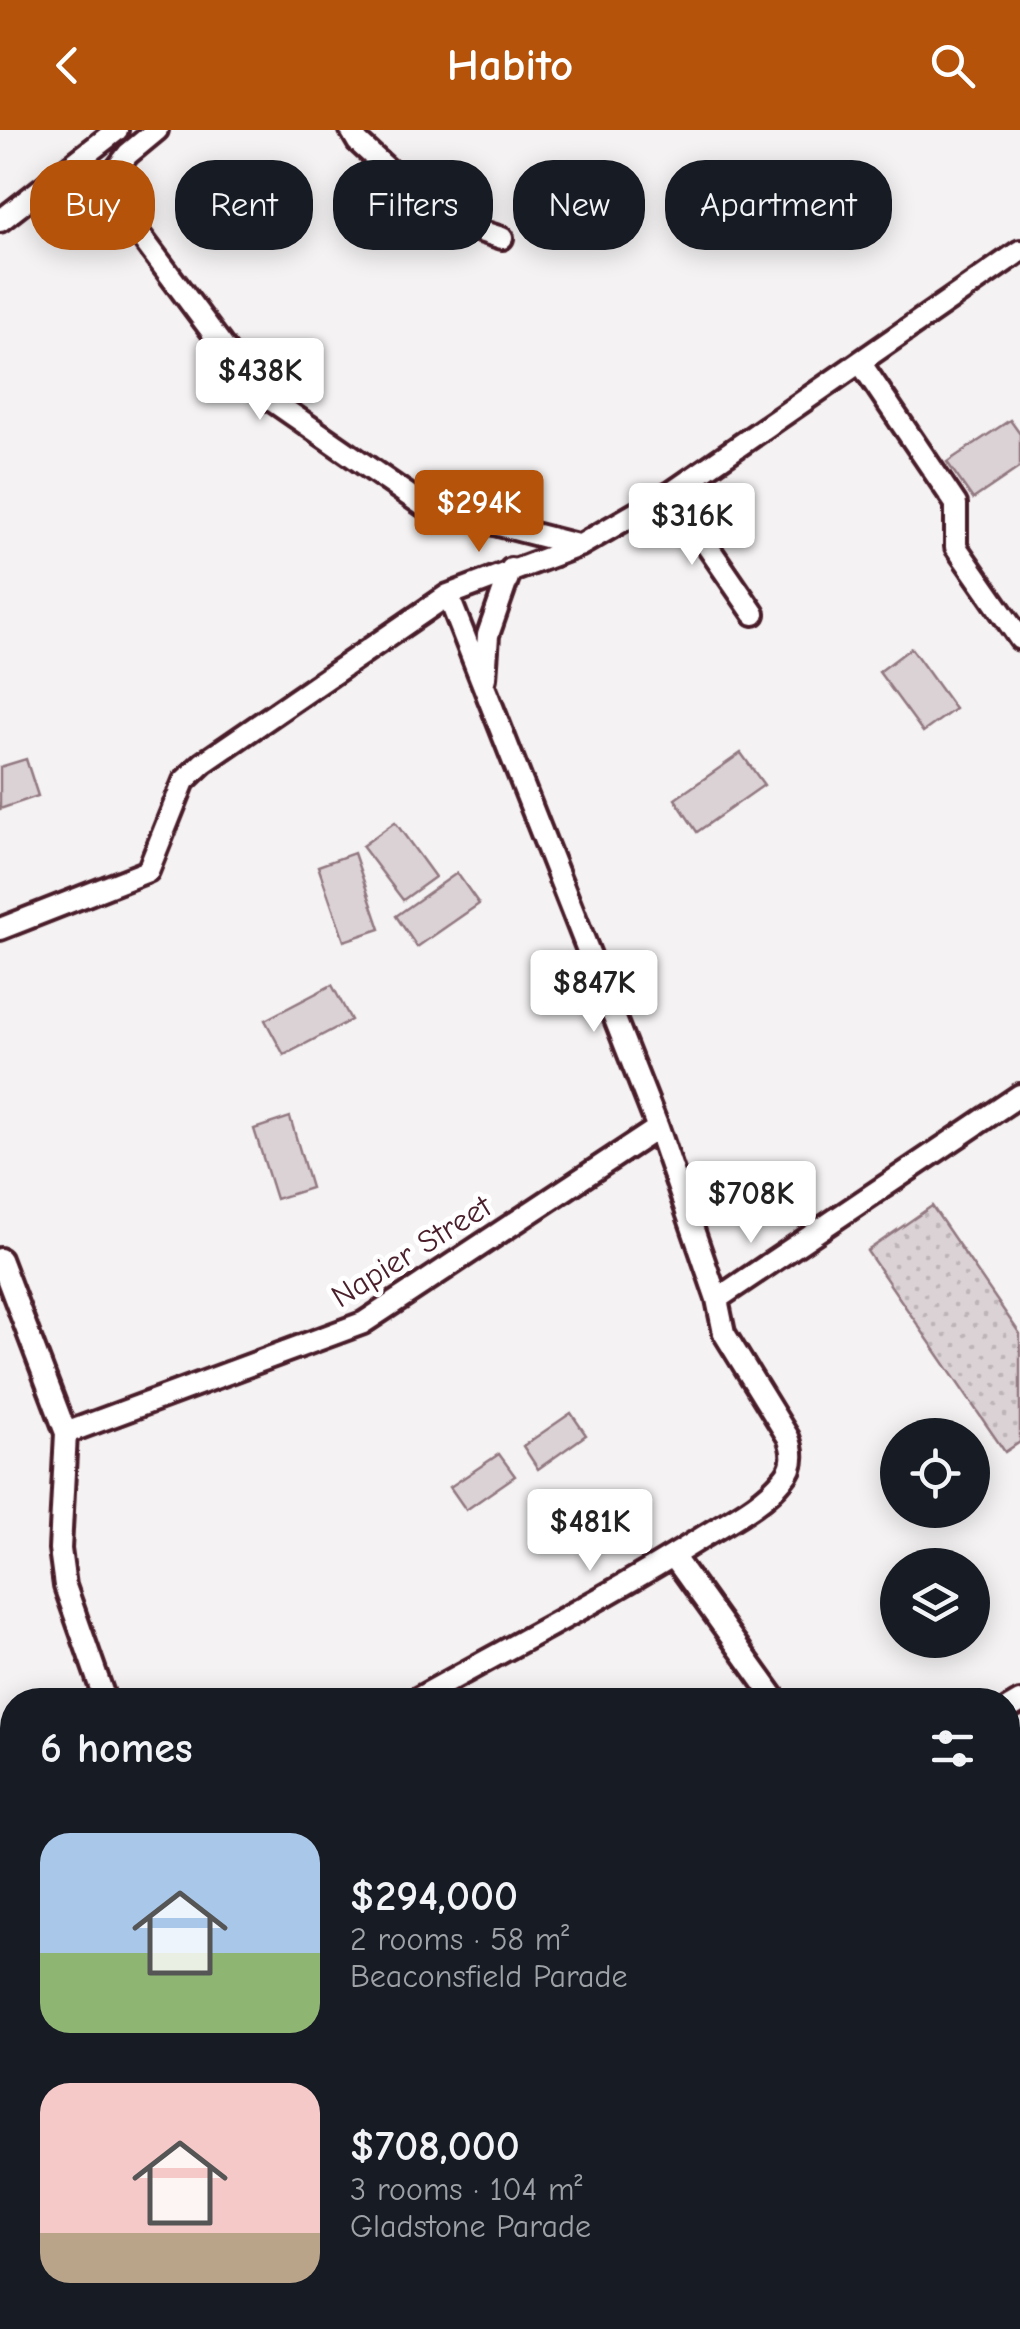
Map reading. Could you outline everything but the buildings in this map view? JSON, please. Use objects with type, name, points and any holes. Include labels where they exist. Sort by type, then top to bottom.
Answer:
[{"type":"street","points":[[0,222],[117,130]]},
{"type":"street","points":[[158,130],[128,154],[112,176],[119,206],[254,388],[424,506],[579,546]]},
{"type":"street","points":[[351,130],[358,142],[442,219],[502,238]]},
{"type":"street","points":[[0,928],[148,871],[184,781],[204,762],[448,595],[579,546],[670,493],[1020,251]]},
{"type":"street","points":[[860,362],[956,504],[956,547],[1020,639]]},
{"type":"street","points":[[670,493],[754,614]]},
{"type":"street","points":[[484,686],[488,636],[511,570]]},
{"type":"street","points":[[437,1688],[674,1556],[767,1496],[791,1468],[793,1448],[724,1333],[717,1299],[658,1128],[448,595]]},
{"type":"street","points":[[717,1299],[1020,1095]]},
{"type":"street","name":"Napier Street","points":[[66,1433],[363,1323],[658,1128]]},
{"type":"street","points":[[0,1259],[66,1433],[60,1549],[65,1586],[101,1688]]},
{"type":"street","points":[[674,1556],[768,1688]]},
{"type":"shaded area","points":[[1010,420],[1020,434],[1020,467],[973,499],[947,462]]},
{"type":"shaded area","points":[[911,648],[955,709],[923,732],[879,672]]},
{"type":"shaded area","points":[[741,753],[764,785],[697,832],[675,799]]},
{"type":"shaded area","points":[[26,759],[38,796],[0,809],[0,767]]},
{"type":"shaded area","points":[[395,822],[435,877],[403,900],[362,846]]},
{"type":"shaded area","points":[[354,853],[380,929],[344,941],[318,866]]},
{"type":"shaded area","points":[[457,873],[479,904],[417,947],[396,916]]},
{"type":"shaded area","points":[[332,985],[351,1020],[284,1055],[265,1020]]},
{"type":"shaded area","points":[[290,1117],[311,1188],[276,1199],[254,1129]]},
{"type":"shaded area","points":[[932,1206],[1020,1334],[1020,1442],[1005,1452],[990,1430],[990,1418],[982,1418],[867,1251]]},
{"type":"shaded area","points":[[571,1413],[586,1435],[538,1469],[523,1446]]},
{"type":"shaded area","points":[[499,1454],[515,1476],[466,1510],[450,1487]]}]
